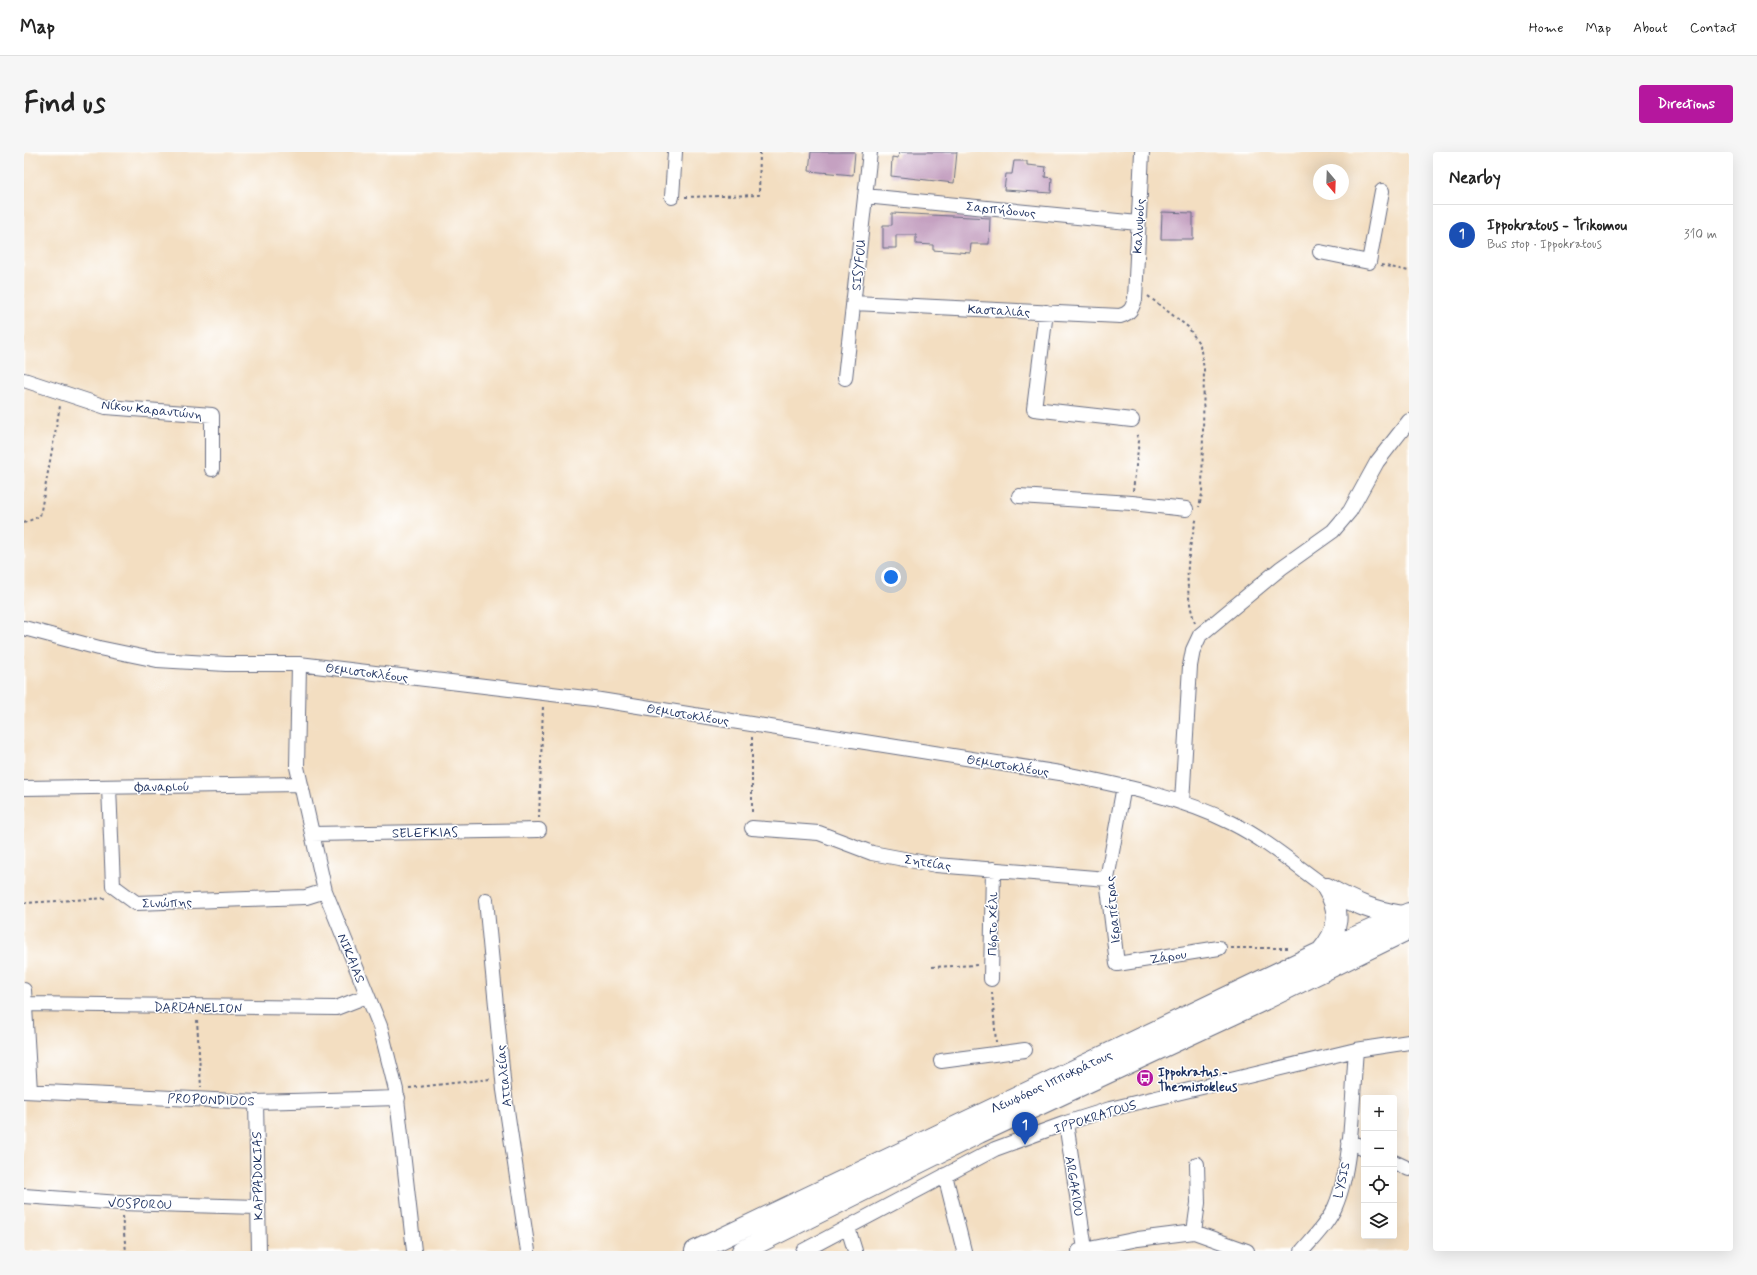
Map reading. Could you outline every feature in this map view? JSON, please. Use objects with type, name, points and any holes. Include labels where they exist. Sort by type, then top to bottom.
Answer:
[{"type":"main road","points":[[1327,888],[1358,905],[1407,919]]},
{"type":"main road","points":[[1321,952],[1332,939],[1336,923],[1337,908],[1334,898],[1327,888]]},
{"type":"main road","name":"Λεωφόρος Ιπποκράτους","points":[[695,1251],[1321,952],[1407,919]]},
{"type":"main road","name":"Λεωφόρος Ιπποκράτους","points":[[742,1251],[979,1133],[1258,1003],[1407,919]]},
{"type":"street","points":[[672,198],[675,152]]},
{"type":"street","name":"SISYFOU","points":[[845,378],[870,152]]},
{"type":"street","name":"Καλυψούς","points":[[1135,293],[1142,152]]},
{"type":"street","points":[[1320,252],[1370,262],[1382,191]]},
{"type":"street","name":"Σαρπήδονος","points":[[865,196],[1138,223]]},
{"type":"street","name":"Κασταλιάς","points":[[854,303],[1120,316],[1127,314],[1133,308],[1135,293]]},
{"type":"street","points":[[1046,312],[1034,409],[1132,420]]},
{"type":"street","name":"Νίκου Καραντώνη","points":[[24,380],[106,407],[212,415],[212,469]]},
{"type":"street","points":[[1182,803],[1190,666],[1193,650],[1200,635],[1281,568],[1333,531],[1350,511],[1377,462],[1409,421]]},
{"type":"street","points":[[1019,496],[1132,503],[1194,511]]},
{"type":"street","name":"Θεμιστοκλέους","points":[[24,628],[99,648],[157,660],[226,664],[299,664],[594,699],[1060,773],[1124,786],[1182,803],[1232,823],[1279,853],[1327,888]]},
{"type":"street","name":"NIKAIAS","points":[[299,664],[297,767],[325,891],[380,1026],[397,1094],[414,1251]]},
{"type":"street","name":"Φαναριού","points":[[24,788],[301,784]]},
{"type":"street","name":"Ιεραπέτρας","points":[[1117,964],[1107,879],[1124,786]]},
{"type":"street","name":"Σινώπης","points":[[109,787],[113,886],[136,903],[306,897],[325,891]]},
{"type":"street","name":"Σητείας","points":[[752,828],[819,833],[872,853],[936,865],[1107,879]]},
{"type":"street","name":"SELEFKIAS","points":[[312,834],[539,830]]},
{"type":"street","name":"Πόρτο Χέλι","points":[[991,979],[993,869]]},
{"type":"street","name":"Ατταλείας","points":[[486,900],[503,1077],[528,1251]]},
{"type":"street","name":"Ζάρου","points":[[1117,964],[1219,948]]},
{"type":"street","points":[[24,990],[27,1091]]},
{"type":"street","name":"DARDANELION","points":[[25,1004],[336,1008],[367,996]]},
{"type":"street","name":"IPPOKRATOUS","points":[[803,1251],[994,1149],[1066,1123],[1110,1109],[1356,1050],[1409,1042]]},
{"type":"street","points":[[941,1061],[1025,1050]]},
{"type":"street","name":"LYSIS","points":[[1302,1251],[1321,1229],[1335,1207],[1344,1179],[1349,1141],[1356,1050]]},
{"type":"street","name":"PROPONDIDOS","points":[[27,1091],[256,1102],[397,1094]]},
{"type":"street","name":"KAPPADOKIAS","points":[[256,1102],[259,1251]]},
{"type":"street","name":"ARGAKIOU","points":[[1066,1123],[1082,1250]]},
{"type":"street","points":[[1349,1141],[1361,1147]]},
{"type":"street","points":[[1397,1163],[1409,1169]]},
{"type":"street","points":[[1194,1232],[1198,1203],[1197,1164]]},
{"type":"street","points":[[945,1175],[964,1251]]},
{"type":"street","name":"VOSPOROU","points":[[24,1196],[120,1203],[257,1207]]},
{"type":"street","points":[[848,1228],[855,1251]]},
{"type":"street","points":[[1082,1250],[1138,1239],[1194,1232],[1248,1251]]},
{"type":"path","points":[[672,198],[759,195],[760,152]]},
{"type":"path","points":[[1370,262],[1409,271]]},
{"type":"path","points":[[1135,293],[1175,315],[1188,327],[1200,346],[1204,369],[1202,494],[1194,511],[1186,577],[1190,607],[1200,635]]},
{"type":"path","points":[[24,523],[40,516],[63,393]]},
{"type":"path","points":[[1132,420],[1139,441],[1132,503]]},
{"type":"path","points":[[539,830],[543,693]]},
{"type":"path","points":[[752,724],[752,828]]},
{"type":"path","points":[[24,903],[108,898],[123,894]]},
{"type":"path","points":[[1219,948],[1288,948]]},
{"type":"path","points":[[932,967],[991,964]]},
{"type":"path","points":[[991,979],[998,1053]]},
{"type":"path","points":[[197,1006],[202,1099]]},
{"type":"path","points":[[397,1094],[503,1077]]},
{"type":"path","points":[[120,1203],[126,1251]]},
{"type":"building","points":[[811,152],[855,152],[853,175],[809,171]]},
{"type":"building","points":[[899,152],[957,152],[954,183],[891,176],[892,157],[898,158]]},
{"type":"building","points":[[1014,161],[1027,161],[1027,165],[1046,167],[1045,177],[1052,178],[1051,193],[1004,190],[1006,174],[1012,174]]},
{"type":"building","points":[[1162,212],[1193,213],[1193,239],[1161,239]]},
{"type":"building","points":[[892,213],[990,218],[989,244],[971,244],[970,253],[933,250],[933,245],[916,244],[916,235],[896,235],[896,248],[883,248],[883,225],[892,225]]},
{"type":"place","name":"Ippokratus - Themistokleus","points":[[1145,1078]]},
{"type":"place","name":"Ippokratous - Trikomou","points":[[1025,1145]]}]
